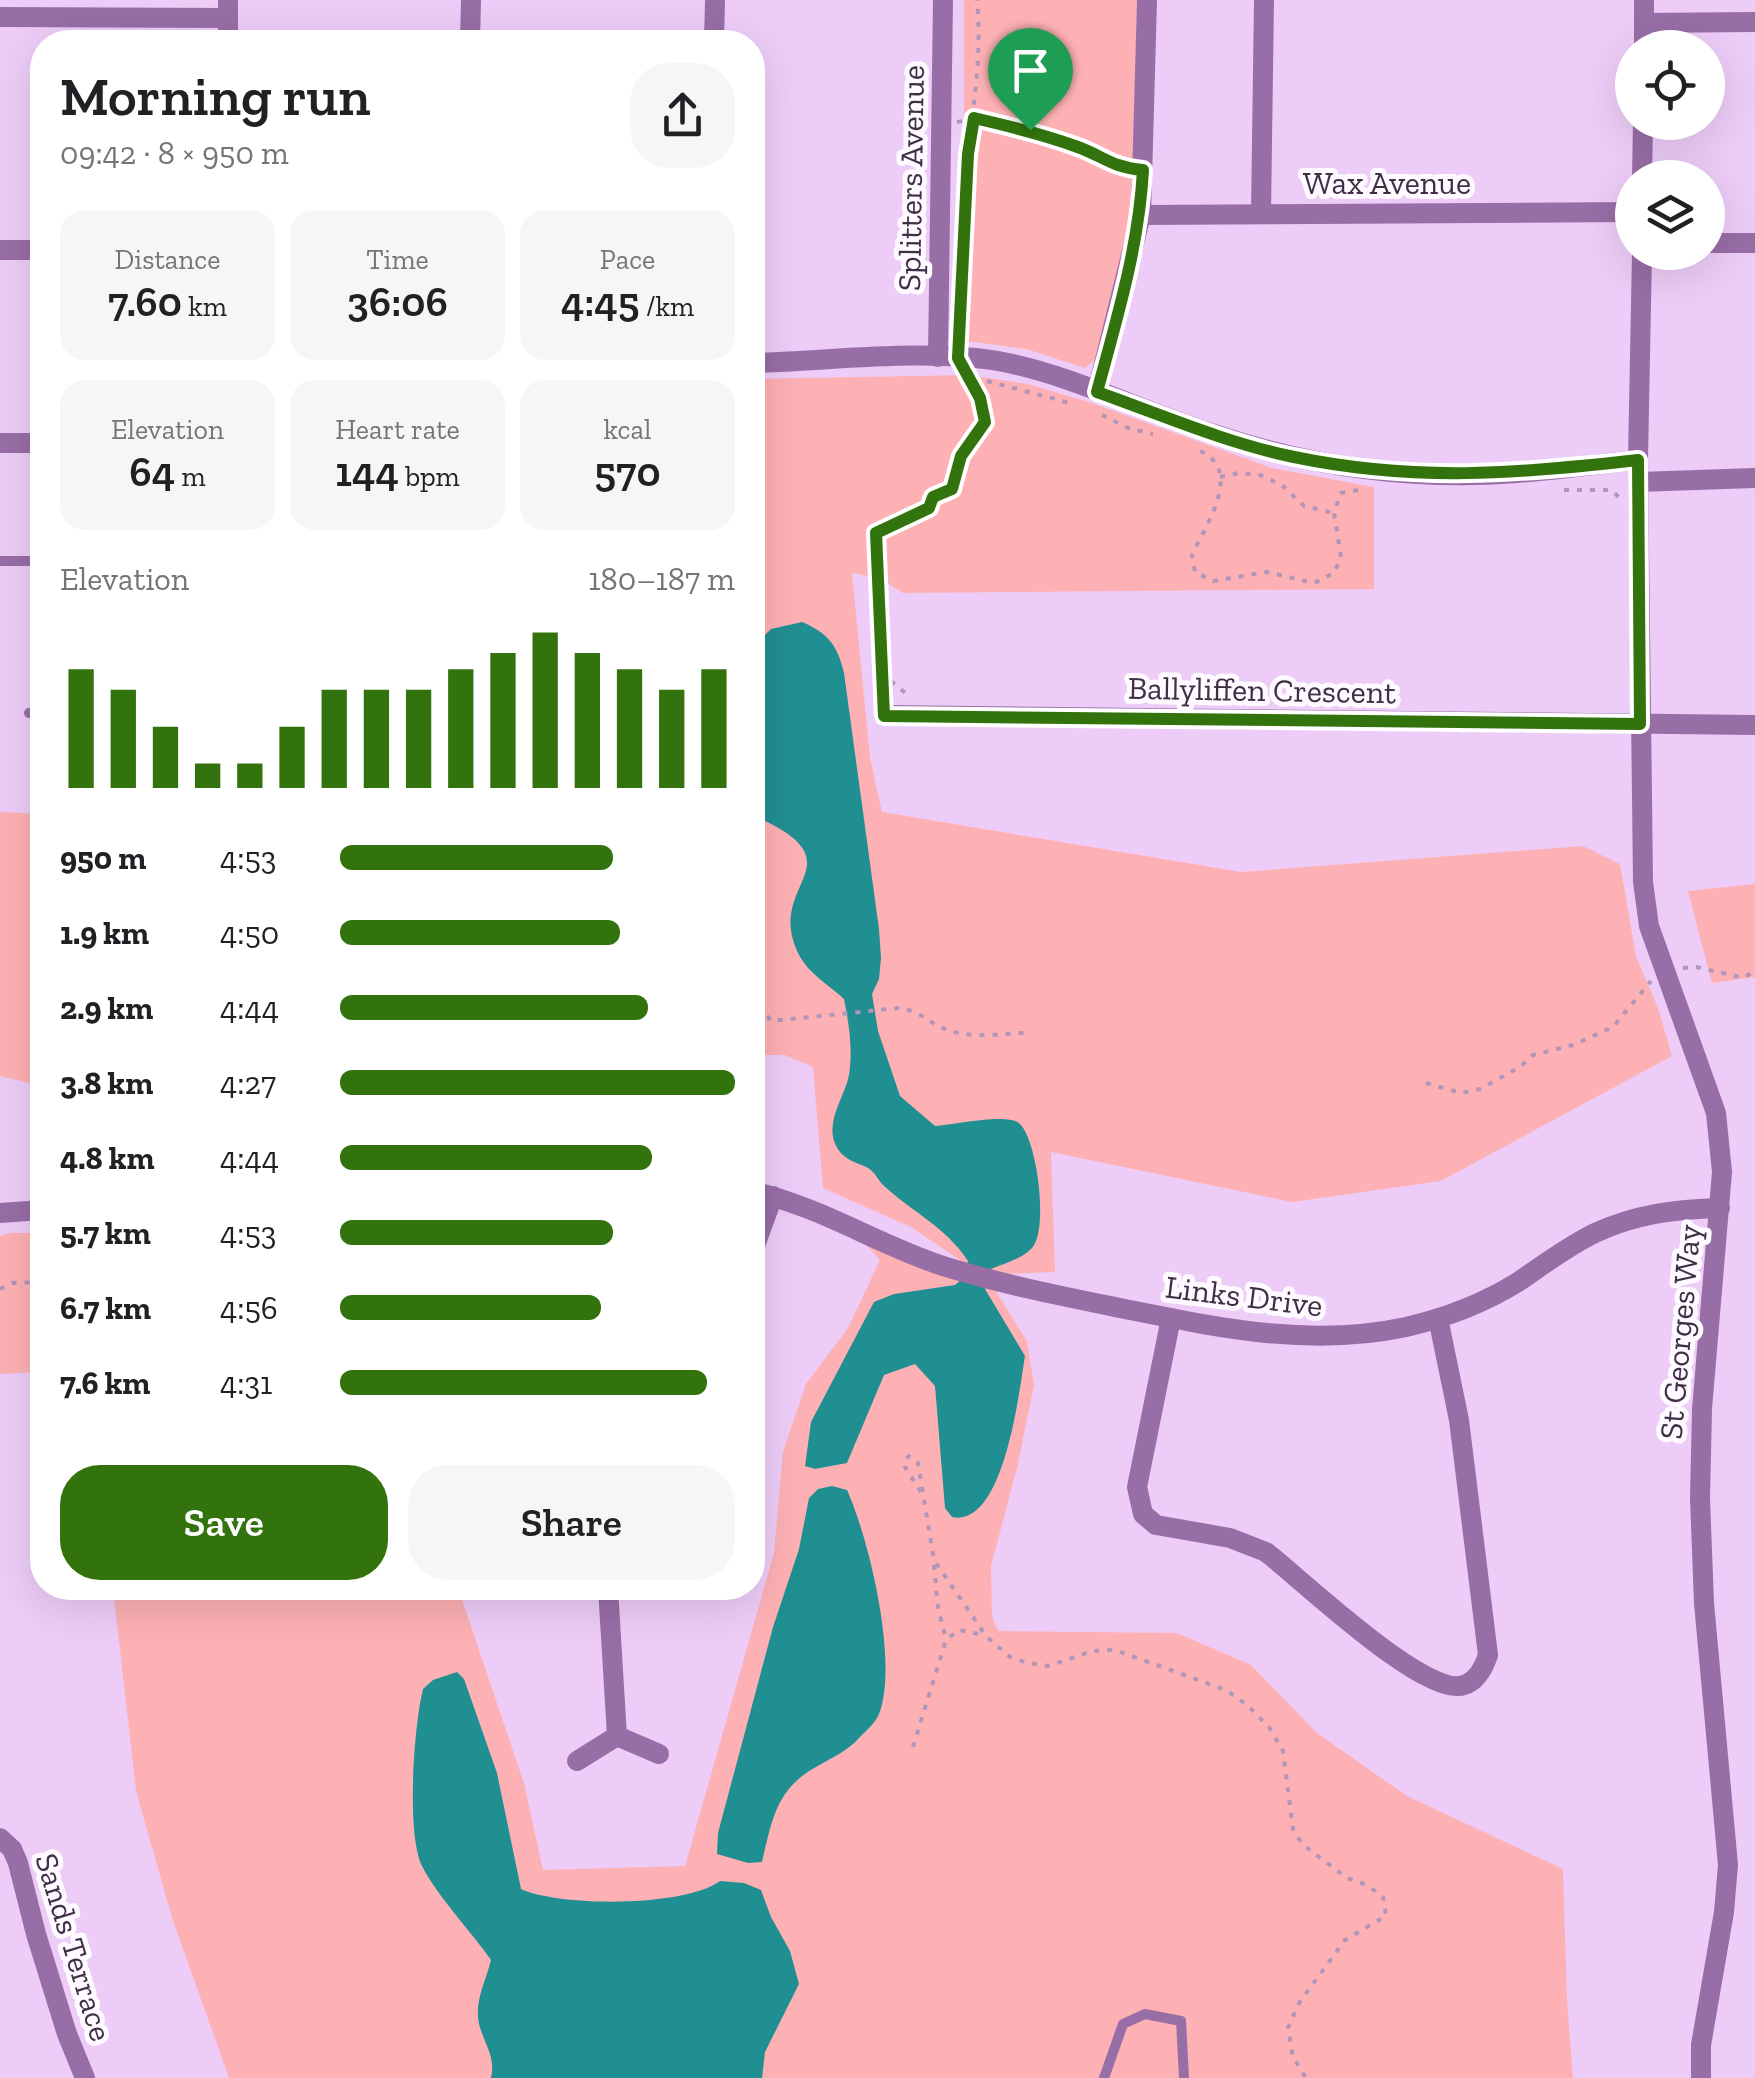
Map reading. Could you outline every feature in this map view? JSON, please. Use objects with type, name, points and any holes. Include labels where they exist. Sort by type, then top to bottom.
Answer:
[{"type":"street","points":[[470,30],[471,0]]},
{"type":"street","points":[[714,30],[715,0]]},
{"type":"street","name":"Splitters Avenue","points":[[942,0],[941,126],[955,363]]},
{"type":"street","points":[[1096,402],[1140,214],[1147,0]]},
{"type":"street","points":[[1261,212],[1264,0]]},
{"type":"street","points":[[1644,0],[1644,30]]},
{"type":"street","points":[[0,17],[228,9]]},
{"type":"street","points":[[1644,23],[1755,22]]},
{"type":"street","name":"Wax Avenue","points":[[1140,214],[1615,212]]},
{"type":"street","points":[[1725,243],[1755,243]]},
{"type":"street","points":[[0,250],[30,250]]},
{"type":"street","name":"St Georges Way","points":[[1642,270],[1638,482],[1646,906],[1649,926],[1716,1114],[1722,1172],[1702,1409],[1700,1498],[1704,1603],[1728,1865],[1724,1912],[1701,2045],[1701,2078]]},
{"type":"street","points":[[765,363],[1004,362],[1096,402],[1291,456],[1359,468],[1414,474],[1516,474],[1638,460]]},
{"type":"street","points":[[0,443],[30,443]]},
{"type":"street","points":[[1638,482],[1755,478]]},
{"type":"street","name":"Ballyliffen Crescent","points":[[884,716],[1755,725]]},
{"type":"street","name":"Links Drive","points":[[765,1195],[822,1212],[942,1265],[1003,1282],[1171,1318],[1289,1337],[1330,1338],[1406,1327],[1491,1297],[1592,1234],[1616,1224],[1660,1211],[1720,1208]]},
{"type":"street","points":[[0,1213],[30,1211]]},
{"type":"street","points":[[1171,1318],[1137,1487],[1140,1506],[1149,1521],[1243,1541],[1266,1552],[1392,1655],[1430,1680],[1452,1687],[1474,1678],[1488,1655],[1460,1420],[1438,1318]]},
{"type":"street","points":[[609,1600],[618,1736]]},
{"type":"street","points":[[618,1736],[659,1754]]},
{"type":"street","points":[[577,1760],[618,1736]]},
{"type":"street","name":"Sands Terrace","points":[[0,1838],[12,1848],[18,1863],[67,2034],[85,2078]]},
{"type":"lane","points":[[0,561],[30,561]]},
{"type":"lane","points":[[1104,2078],[1123,2024],[1145,2014],[1181,2021],[1184,2078]]},
{"type":"path","points":[[884,716],[876,533],[929,508],[933,497],[952,489],[961,456],[985,422],[980,398],[955,363],[980,30],[977,0]]},
{"type":"path","points":[[941,126],[974,118],[1047,136],[1082,148],[1120,168],[1143,170]]},
{"type":"path","points":[[955,363],[1079,405]]},
{"type":"path","points":[[1096,402],[1128,428],[1157,435]]},
{"type":"path","points":[[1197,450],[1210,456],[1220,477],[1218,510],[1192,555],[1195,572],[1212,581],[1267,572],[1314,583],[1334,574],[1341,557],[1334,513],[1341,493],[1374,487]]},
{"type":"path","points":[[1220,477],[1238,473],[1260,475],[1282,485],[1304,506],[1334,513]]},
{"type":"path","points":[[1553,490],[1611,490],[1620,498],[1621,514]]},
{"type":"path","points":[[1684,968],[1744,978],[1755,970]]},
{"type":"path","points":[[1426,1082],[1460,1093],[1480,1090],[1534,1055],[1573,1045],[1612,1027],[1654,979]]},
{"type":"path","points":[[765,1013],[771,1021],[899,1008],[916,1010],[936,1026],[954,1033],[1026,1033]]},
{"type":"path","points":[[0,1289],[12,1283],[30,1282]]},
{"type":"path","points":[[913,1747],[946,1640],[918,1463],[909,1456],[904,1460],[905,1467],[921,1492]]},
{"type":"path","points":[[934,1560],[986,1636]]},
{"type":"path","points":[[946,1640],[959,1630],[973,1630],[1010,1656],[1049,1666],[1092,1652],[1114,1650],[1226,1690],[1269,1727],[1284,1751],[1292,1830],[1302,1844],[1347,1878],[1367,1885],[1383,1897],[1386,1908],[1386,1916],[1344,1940],[1298,2003],[1288,2028],[1293,2057],[1306,2078]]},
{"type":"shaded area","points":[[964,0],[1137,0],[1132,214],[1096,359],[1085,368],[1026,349],[959,340],[954,328],[964,121]]},
{"type":"shaded area","points":[[968,375],[1028,384],[1272,468],[1374,487],[1374,589],[903,593],[879,578],[852,573],[870,758],[882,812],[1241,872],[1583,846],[1620,864],[1636,956],[1658,1008],[1672,1056],[1441,1181],[1292,1202],[1051,1152],[1055,1272],[1005,1274],[997,1293],[1027,1341],[1034,1385],[991,1566],[992,1616],[998,1631],[1177,1633],[1251,1665],[1317,1733],[1407,1796],[1563,1869],[1573,2078],[229,2078],[173,1921],[136,1791],[114,1600],[462,1600],[524,1783],[543,1870],[685,1866],[761,1600],[765,1600],[774,1553],[783,1452],[806,1384],[848,1328],[880,1260],[865,1244],[958,1275],[960,1260],[911,1227],[823,1188],[813,1067],[785,1055],[765,1055],[765,379]]},
{"type":"shaded area","points":[[802,622],[819,631],[839,655],[844,673],[879,929],[879,979],[872,994],[878,1031],[900,1096],[935,1126],[991,1119],[1019,1123],[1036,1164],[1040,1204],[1037,1238],[1023,1255],[991,1269],[985,1289],[1025,1356],[1006,1454],[984,1502],[970,1515],[952,1517],[945,1508],[935,1386],[915,1364],[884,1375],[847,1463],[815,1469],[805,1466],[811,1422],[874,1302],[894,1294],[955,1285],[962,1279],[968,1261],[939,1229],[894,1195],[870,1170],[844,1156],[834,1141],[835,1116],[850,1065],[844,999],[814,974],[799,955],[791,930],[792,909],[807,862],[802,848],[786,832],[765,821],[765,635],[771,629]]},
{"type":"shaded area","points":[[0,812],[30,813],[30,1083],[0,1076]]},
{"type":"shaded area","points":[[1755,884],[1755,977],[1712,983],[1688,891]]},
{"type":"shaded area","points":[[30,1233],[30,1373],[0,1374],[0,1236]]},
{"type":"shaded area","points":[[832,1486],[847,1490],[856,1512],[879,1601],[886,1664],[879,1714],[850,1746],[792,1785],[773,1819],[762,1862],[748,1863],[717,1854],[718,1833],[773,1627],[799,1549],[809,1498],[818,1489]]},
{"type":"shaded area","points":[[457,1672],[464,1679],[497,1773],[521,1889],[592,1901],[680,1896],[720,1881],[744,1883],[761,1890],[790,1951],[799,1984],[765,2052],[762,2078],[491,2078],[491,2057],[478,2016],[491,1960],[428,1877],[414,1829],[415,1752],[423,1689],[433,1680]]},
{"type":"route","points":[[974,118],[1030,130],[1082,148],[1120,168],[1143,170],[1140,214],[1126,286],[1097,392],[1212,434],[1291,456],[1359,468],[1414,474],[1516,474],[1638,460],[1640,724],[884,716],[876,533],[929,508],[933,497],[952,489],[961,456],[985,422],[980,398],[958,358],[968,154],[974,118]]}]
